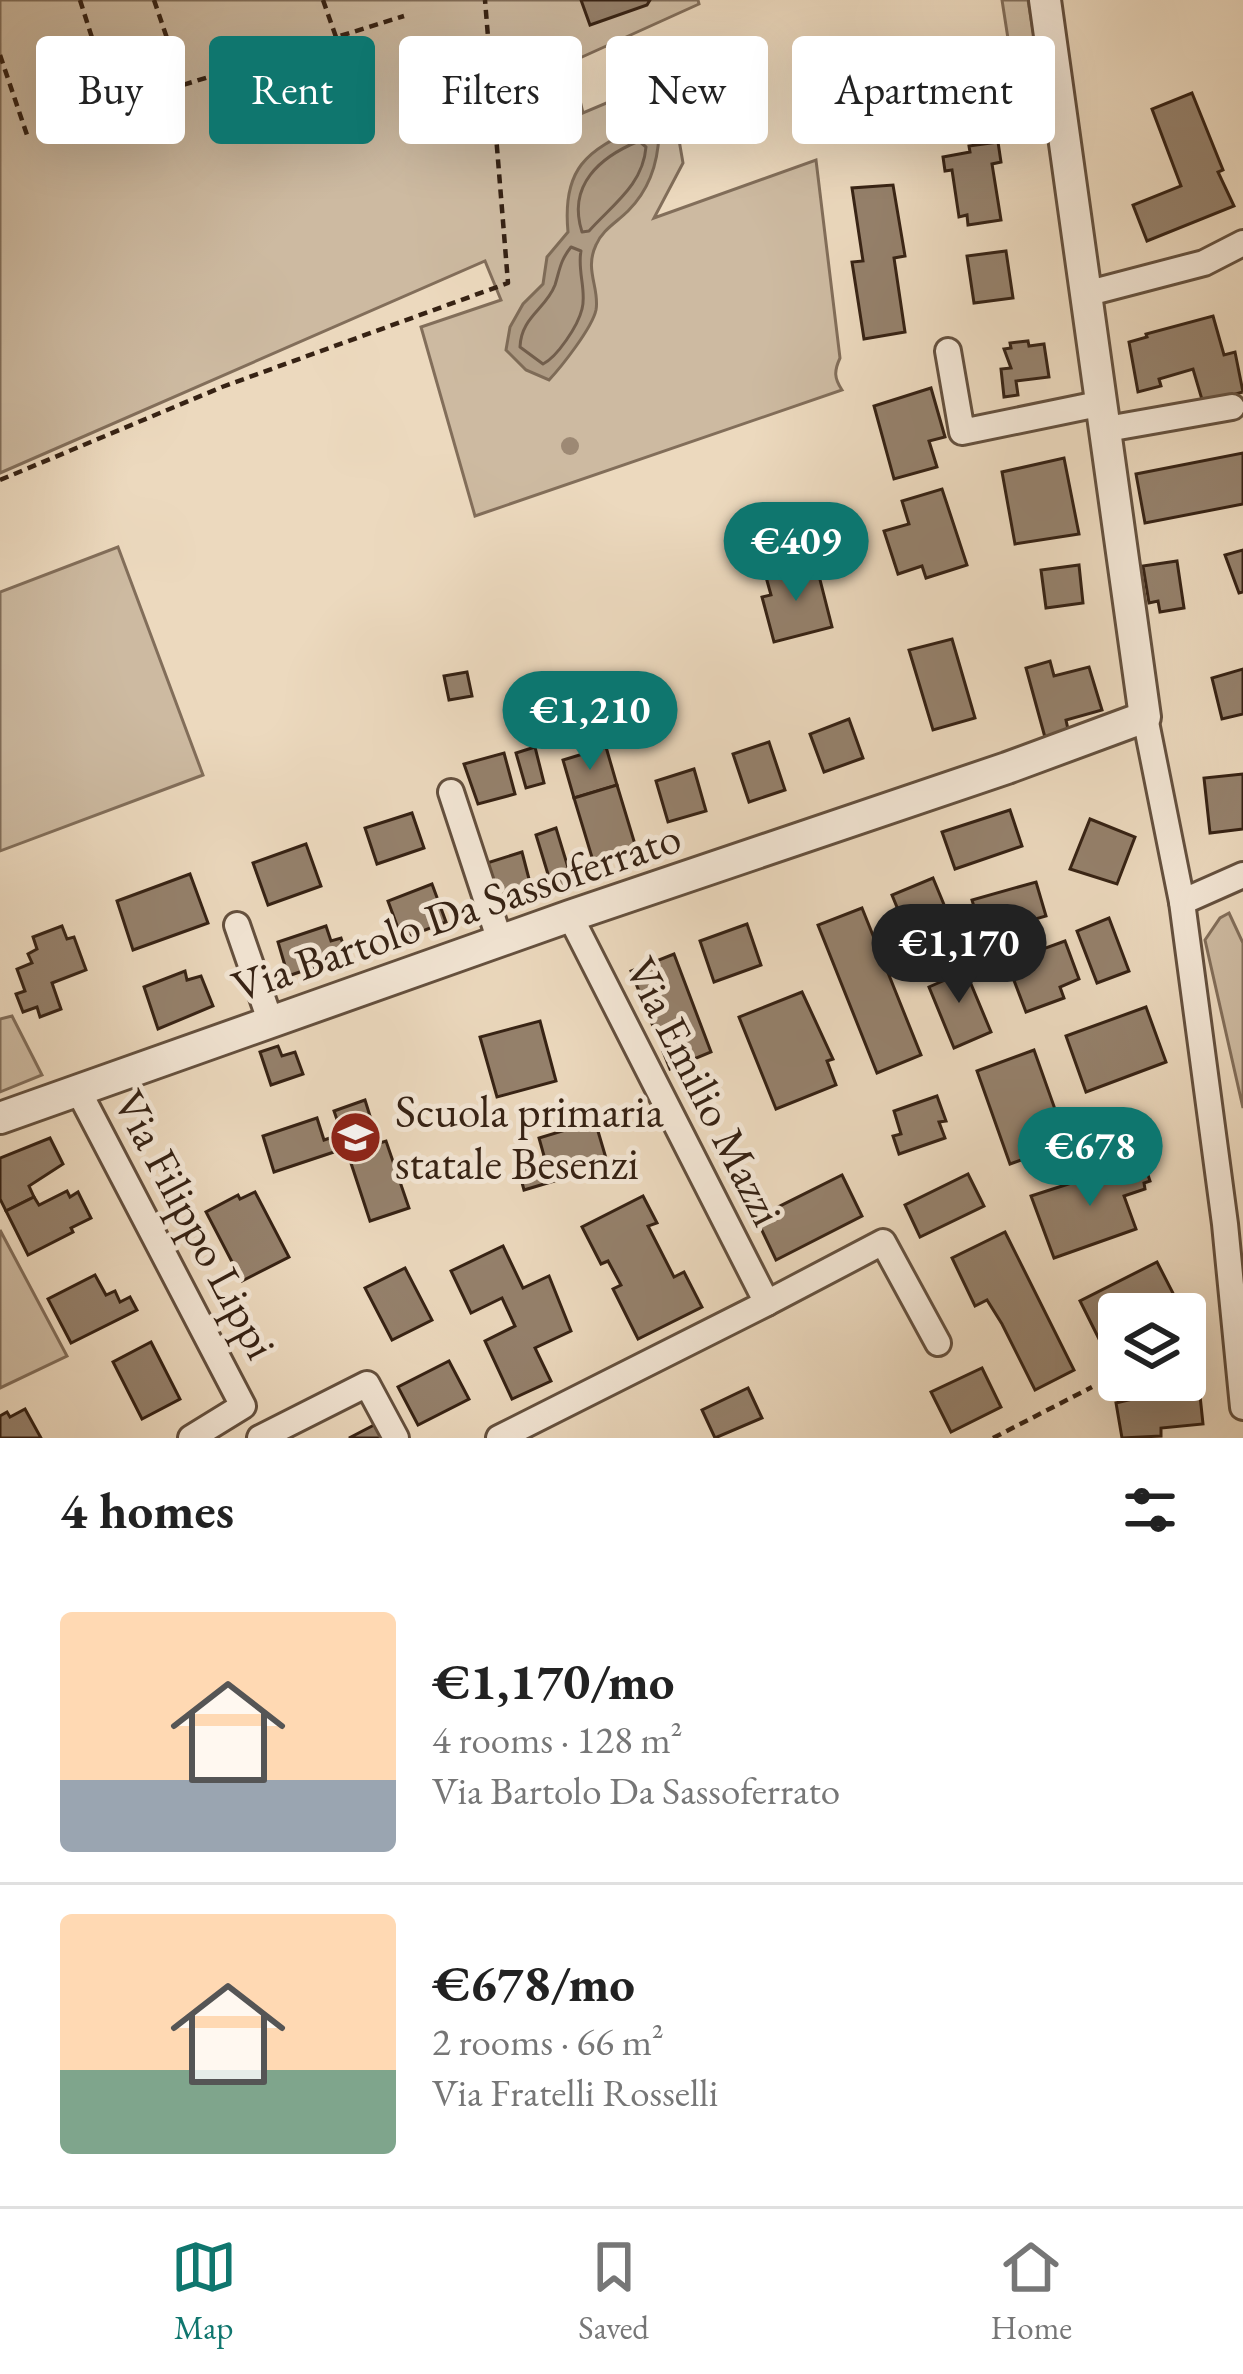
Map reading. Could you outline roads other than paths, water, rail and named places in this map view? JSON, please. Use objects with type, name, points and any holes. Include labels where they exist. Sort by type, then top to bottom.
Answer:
[{"type":"street","points":[[1045,0],[1145,717],[1182,902],[1225,1223],[1243,1407]]},
{"type":"street","points":[[1089,293],[1204,263],[1243,243]]},
{"type":"street","points":[[948,351],[962,432],[1232,406]]},
{"type":"street","name":"Via Bartolo Da Sassoferrato","points":[[0,1118],[1145,717]]},
{"type":"street","points":[[452,792],[500,941]]},
{"type":"street","points":[[1182,902],[1243,875]]},
{"type":"street","name":"Via Emilio Mazzi","points":[[570,916],[767,1303]]},
{"type":"street","points":[[237,926],[271,1023]]},
{"type":"street","name":"Via Filippo Lippi","points":[[78,1090],[243,1406],[190,1438]]},
{"type":"street","points":[[499,1438],[884,1242],[938,1343]]},
{"type":"street","points":[[260,1438],[367,1384],[396,1438]]},
{"type":"water","points":[[605,144],[658,144],[657,155],[642,194],[599,240],[592,263],[596,310],[549,380],[526,370],[506,350],[510,327],[523,304],[543,284],[547,257],[568,232],[574,177]]},
{"type":"place","name":"Scuola primaria statale Besenzi","points":[[356,1137]]}]
